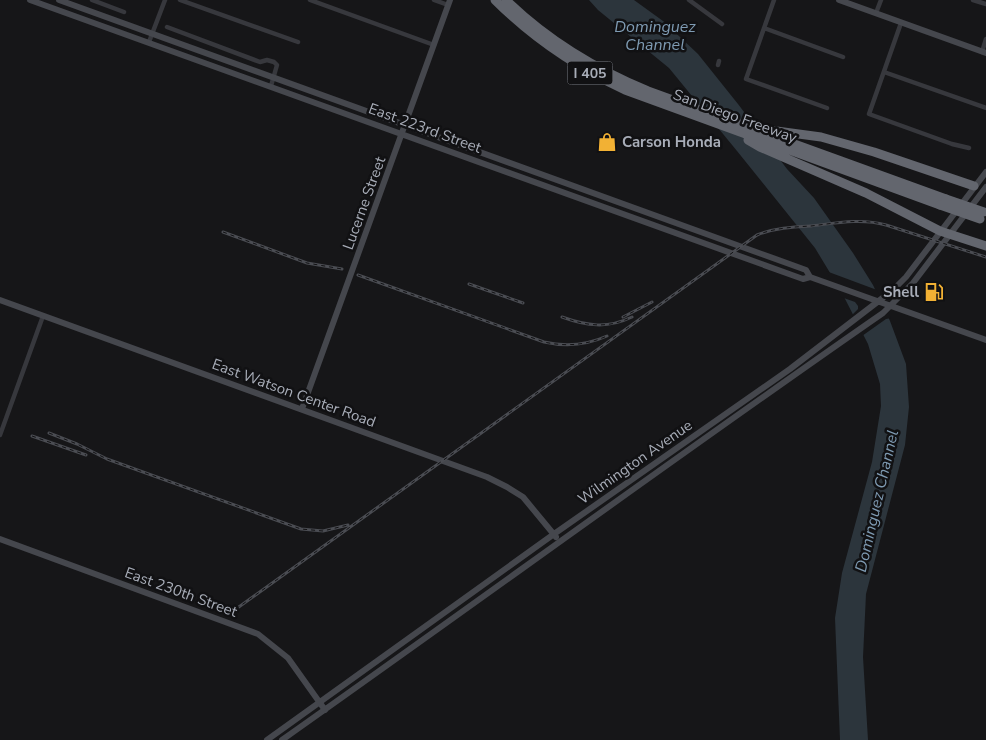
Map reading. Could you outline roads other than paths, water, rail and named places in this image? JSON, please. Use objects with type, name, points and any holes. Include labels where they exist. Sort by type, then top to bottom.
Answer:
[{"type":"highway","name":"San Diego Freeway","points":[[495,0],[536,37],[582,68],[625,90],[785,149],[945,200],[984,215]]},
{"type":"highway","points":[[502,0],[544,37],[582,62],[635,89],[691,105]]},
{"type":"highway","points":[[506,0],[544,34],[597,68],[637,86],[945,200]]},
{"type":"highway","name":"San Diego Freeway","points":[[512,0],[542,26],[574,49],[598,63],[641,83],[691,105],[984,215]]},
{"type":"highway","points":[[724,126],[760,147],[860,190],[940,231],[986,246]]},
{"type":"highway","points":[[775,136],[821,136],[883,154],[974,186]]},
{"type":"main road","name":"East 223rd Street","points":[[30,0],[803,279],[810,277],[893,306]]},
{"type":"main road","name":"East 223rd Street","points":[[59,0],[806,270],[810,277]]},
{"type":"main road","points":[[840,0],[984,53]]},
{"type":"main road","name":"Lucerne Street","points":[[302,409],[449,3]]},
{"type":"main road","name":"Wilmington Avenue","points":[[267,740],[554,534],[790,369],[878,302],[906,277],[986,172]]},
{"type":"main road","name":"Wilmington Avenue","points":[[282,740],[708,435],[893,306],[913,283],[986,187]]},
{"type":"main road","points":[[921,256],[928,263]]},
{"type":"main road","name":"East Watson Center Road","points":[[0,300],[443,460],[505,486],[523,497],[560,541]]},
{"type":"main road","points":[[893,306],[986,340]]},
{"type":"main road","points":[[704,428],[708,435]]},
{"type":"main road","name":"East 230th Street","points":[[0,539],[258,634],[288,658],[325,710]]},
{"type":"street","points":[[92,0],[124,12]]},
{"type":"street","points":[[149,42],[165,0]]},
{"type":"street","points":[[180,0],[298,42]]},
{"type":"street","points":[[312,0],[434,46]]},
{"type":"street","points":[[434,0],[449,3]]},
{"type":"street","points":[[689,0],[722,24]]},
{"type":"street","points":[[774,0],[746,79],[827,108]]},
{"type":"street","points":[[876,13],[881,0]]},
{"type":"street","points":[[973,0],[986,4]]},
{"type":"street","points":[[901,23],[869,114],[952,144],[969,148]]},
{"type":"street","points":[[168,27],[260,62],[267,60],[274,62],[277,65],[271,86]]},
{"type":"street","points":[[764,28],[844,58]]},
{"type":"street","points":[[984,53],[986,39]]},
{"type":"street","points":[[884,72],[986,108]]},
{"type":"street","points":[[0,435],[43,316]]},
{"type":"water","name":"Dominguez Channel","points":[[589,0],[634,0],[663,21],[698,54],[787,169],[814,198],[873,285],[890,321],[906,364],[909,407],[905,445],[866,594],[863,657],[868,740],[840,740],[835,618],[842,573],[872,462],[881,406],[880,384],[868,344],[841,291],[815,248],[737,151],[669,68],[598,10]]},
{"type":"railway","points":[[236,609],[757,235],[784,228],[867,222],[886,225],[986,257]]},
{"type":"railway","points":[[223,232],[307,263],[342,269]]},
{"type":"railway","points":[[358,275],[544,342],[576,344],[607,336]]},
{"type":"railway","points":[[469,284],[523,303]]},
{"type":"railway","points":[[623,317],[652,302]]},
{"type":"railway","points":[[562,317],[597,325],[623,321],[632,317]]},
{"type":"railway","points":[[49,433],[107,459],[301,529],[323,531],[348,525]]},
{"type":"railway","points":[[32,436],[86,455]]},
{"type":"place","name":"Carson Honda","points":[[607,142]]},
{"type":"place","name":"Shell","points":[[934,292]]}]
